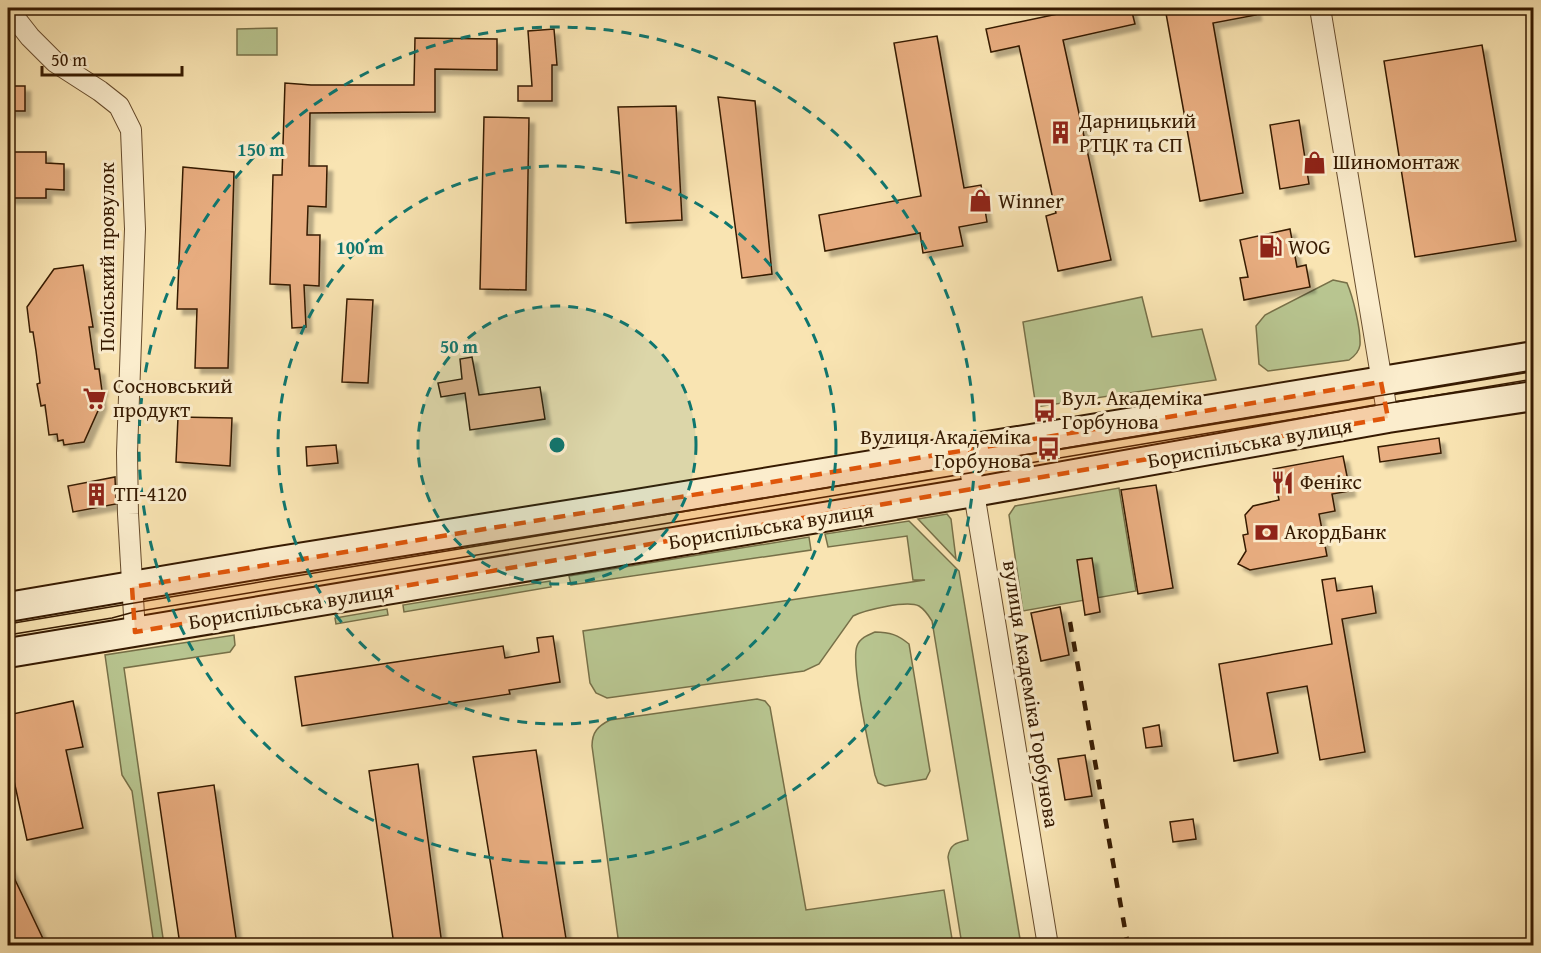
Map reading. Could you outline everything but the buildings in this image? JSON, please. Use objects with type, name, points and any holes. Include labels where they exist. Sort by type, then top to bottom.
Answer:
[{"type":"main road","name":"Бориспільська вулиця","points":[[8,607],[1533,356]]},
{"type":"main road","name":"Бориспільська вулиця","points":[[8,653],[974,492],[1388,418],[1533,396]]},
{"type":"street","points":[[1320,8],[1388,418]]},
{"type":"street","name":"Поліський провулок","points":[[8,9],[30,38],[55,62],[119,106],[131,130],[135,229],[127,453],[135,632]]},
{"type":"street","name":"вулиця Академіка Горбунова","points":[[967,450],[1048,945]]},
{"type":"highlighted area","points":[[1381,382],[1388,418],[135,632],[132,587]]},
{"type":"green space","points":[[277,28],[277,55],[237,55],[237,29]]},
{"type":"green space","points":[[1333,280],[1347,283],[1352,296],[1360,339],[1356,354],[1349,360],[1268,371],[1259,364],[1256,326],[1265,315]]},
{"type":"green space","points":[[1142,297],[1152,337],[1202,329],[1216,380],[1036,407],[1023,322]]},
{"type":"green space","points":[[1119,488],[1136,591],[1023,611],[1009,515],[1015,506]]},
{"type":"green space","points":[[947,514],[951,519],[956,559],[918,519]]},
{"type":"green space","points":[[909,521],[959,571],[1021,945],[962,945],[948,857],[954,845],[968,840],[932,621],[919,606],[896,605],[853,616],[819,664],[804,671],[607,698],[596,693],[590,683],[583,631],[925,580],[913,580],[907,536],[828,547],[825,534]]},
{"type":"green space","points":[[809,537],[811,550],[571,585],[569,576]]},
{"type":"green space","points":[[550,581],[551,587],[404,612],[403,605]]},
{"type":"green space","points":[[387,609],[388,615],[336,624],[335,618]]},
{"type":"green space","points":[[875,632],[894,635],[909,644],[930,771],[926,779],[885,786],[878,783],[875,775],[862,708],[856,656],[860,641]]},
{"type":"green space","points":[[234,635],[235,645],[230,652],[124,668],[164,945],[154,945],[132,791],[122,775],[105,655]]},
{"type":"green space","points":[[757,699],[765,701],[770,707],[806,910],[944,890],[953,945],[619,945],[592,746],[595,733],[599,727],[610,720]]},
{"type":"tram line","points":[[8,624],[1534,370]]},
{"type":"tram line","points":[[8,635],[112,618],[134,612],[1534,379]]},
{"type":"railway","points":[[1070,622],[1128,946]]},
{"type":"place","name":"Дарницький РТЦК та СП","points":[[1061,133]]},
{"type":"place","name":"Шиномонтаж","points":[[1315,162]]},
{"type":"place","name":"Winner","points":[[980,201]]},
{"type":"place","name":"WOG","points":[[1270,247]]},
{"type":"place","name":"Сосновський продукт","points":[[95,398]]},
{"type":"place","name":"Вул. Академіка Горбунова","points":[[1044,410]]},
{"type":"place","name":"Вулиця Академіка Горбунова","points":[[1049,449]]},
{"type":"place","name":"Фенікс","points":[[1282,482]]},
{"type":"place","name":"ТП-4120","points":[[96,494]]},
{"type":"place","name":"АкордБанк","points":[[1266,532]]}]
